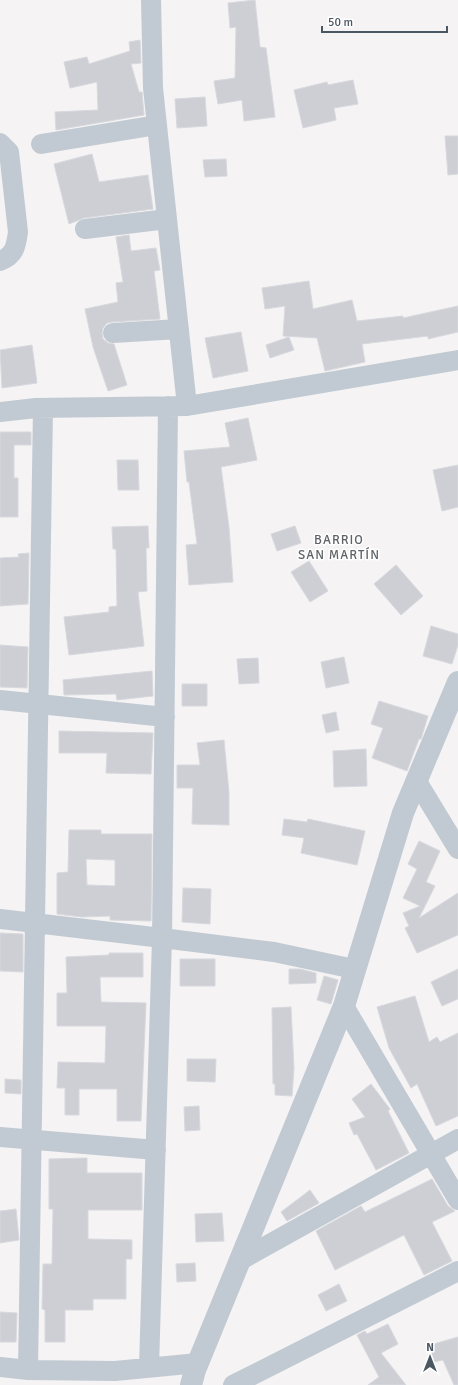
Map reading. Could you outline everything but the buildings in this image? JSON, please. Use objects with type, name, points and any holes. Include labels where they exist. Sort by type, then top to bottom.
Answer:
[{"type":"street","points":[[149,1367],[162,938],[165,717],[179,329],[153,88],[151,0]]},
{"type":"street","points":[[41,144],[157,125]]},
{"type":"street","points":[[0,143],[9,152],[18,232],[13,254],[0,261]]},
{"type":"street","points":[[85,229],[167,219]]},
{"type":"street","points":[[113,333],[179,329]]},
{"type":"street","points":[[0,412],[43,408],[177,406],[458,360]]},
{"type":"street","points":[[28,1370],[43,408]]},
{"type":"street","points":[[191,1385],[198,1363],[239,1261],[344,1006],[354,969],[403,813],[458,682]]},
{"type":"street","points":[[0,700],[165,717]]},
{"type":"street","points":[[416,780],[458,849]]},
{"type":"street","points":[[0,919],[274,952],[354,969]]},
{"type":"street","points":[[344,1006],[458,1200]]},
{"type":"street","points":[[0,1137],[156,1150]]},
{"type":"street","points":[[239,1261],[458,1139]]},
{"type":"street","points":[[233,1385],[458,1271]]},
{"type":"street","points":[[0,1367],[28,1370],[115,1371],[198,1363]]},
{"type":"district","name":"BARRIO SAN MARTÍN","points":[[339,548]]}]
